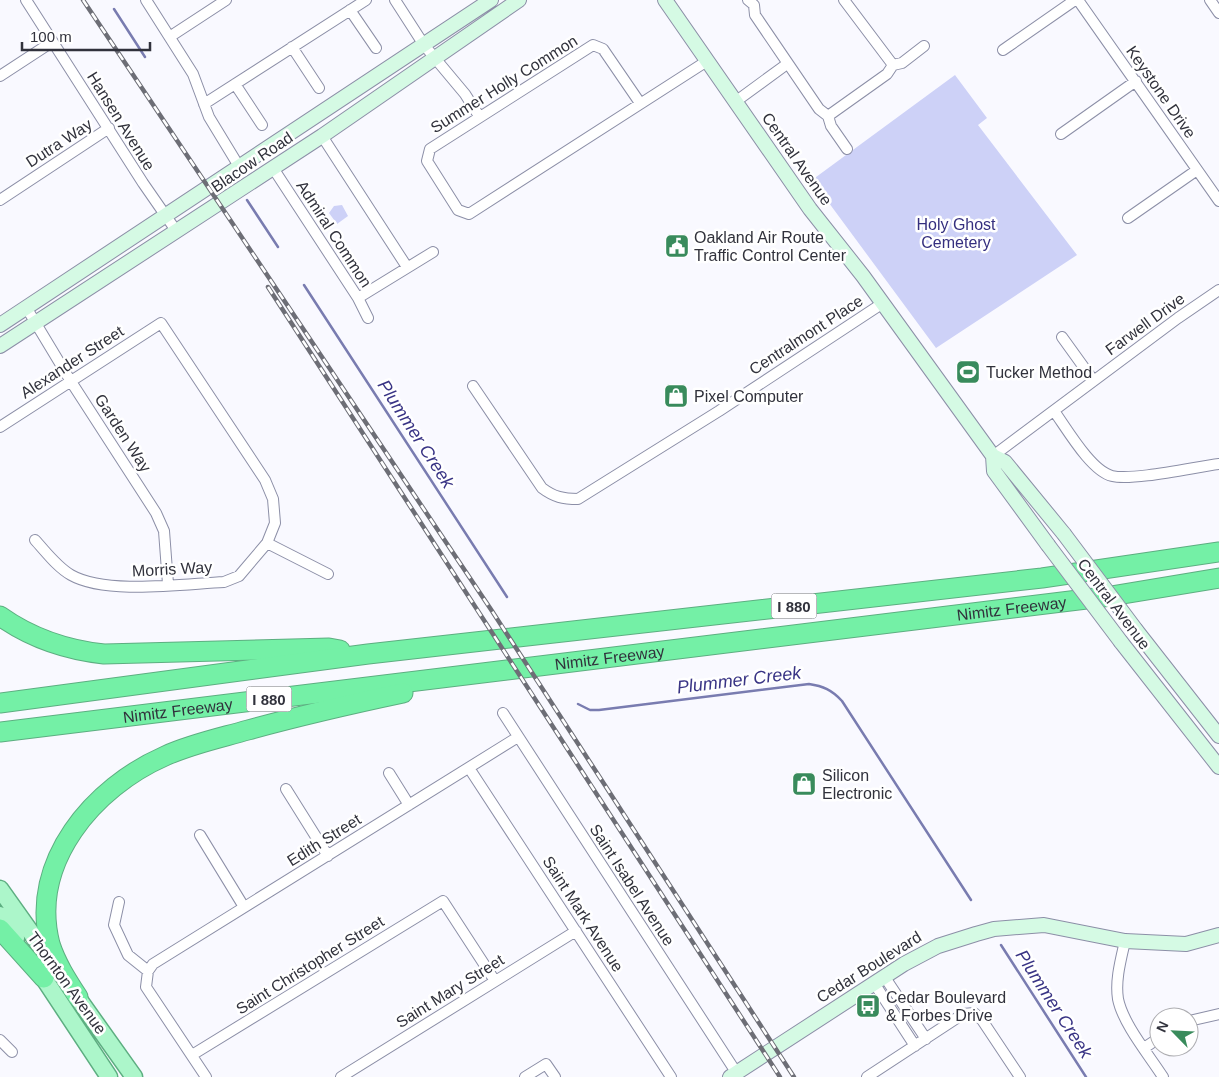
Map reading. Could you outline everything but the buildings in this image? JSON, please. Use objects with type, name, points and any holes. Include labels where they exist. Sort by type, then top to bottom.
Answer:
[{"type":"highway","name":"Nimitz Freeway","points":[[0,703],[368,654],[1042,578],[1219,552]]},
{"type":"highway","name":"Nimitz Freeway","points":[[0,732],[1111,596],[1219,578]]},
{"type":"highway","points":[[0,616],[43,639],[83,652],[104,654],[329,648],[368,654]]},
{"type":"highway","points":[[78,997],[57,962],[50,943],[46,905],[48,886],[55,863],[72,832],[86,815],[116,786],[164,756],[220,738],[316,712],[539,665]]},
{"type":"highway","points":[[0,738],[71,724]]},
{"type":"highway","points":[[0,929],[44,978]]},
{"type":"main road","name":"Blacow Road","points":[[0,325],[240,168],[491,0]]},
{"type":"main road","name":"Blacow Road","points":[[0,346],[322,136],[519,0]]},
{"type":"main road","name":"Central Avenue","points":[[666,0],[735,102],[828,233],[883,303],[993,456],[1005,462],[1064,534],[1219,736]]},
{"type":"main road","points":[[273,168],[278,153],[296,138],[308,122]]},
{"type":"main road","name":"Central Avenue","points":[[993,456],[994,471],[1048,546],[1219,767]]},
{"type":"main road","name":"Thornton Avenue","points":[[0,889],[134,1077]]},
{"type":"main road","name":"Thornton Avenue","points":[[0,915],[109,1077]]},
{"type":"main road","name":"Cedar Boulevard","points":[[733,1075],[879,980],[938,946],[994,929],[1044,925],[1125,941],[1186,944],[1219,935]]},
{"type":"street","name":"Hansen Avenue","points":[[26,0],[143,184],[167,215],[177,232]]},
{"type":"street","points":[[146,0],[171,36],[193,74],[209,117],[240,168]]},
{"type":"street","points":[[171,36],[226,0]]},
{"type":"street","points":[[204,104],[366,0]]},
{"type":"street","points":[[395,0],[424,45],[465,94],[479,116]]},
{"type":"street","points":[[844,0],[893,65]]},
{"type":"street","points":[[1003,50],[1074,0]]},
{"type":"street","name":"Keystone Drive","points":[[1078,0],[1219,201]]},
{"type":"street","points":[[1210,0],[1219,13]]},
{"type":"street","points":[[754,2],[755,15],[819,109],[828,116],[831,126],[847,149]]},
{"type":"street","points":[[350,10],[376,48]]},
{"type":"street","points":[[0,76],[52,42]]},
{"type":"street","name":"Summer Holly Common","points":[[640,103],[602,49],[596,44],[430,148],[427,161],[458,210],[469,214],[707,61]]},
{"type":"street","points":[[828,116],[887,74],[893,65],[902,63],[924,46]]},
{"type":"street","points":[[292,47],[319,88]]},
{"type":"street","points":[[735,102],[788,64]]},
{"type":"street","points":[[1061,134],[1136,82]]},
{"type":"street","points":[[235,84],[262,125]]},
{"type":"street","name":"Dutra Way","points":[[0,200],[109,128]]},
{"type":"street","points":[[322,136],[407,267]]},
{"type":"street","name":"Admiral Common","points":[[273,168],[358,298],[368,318]]},
{"type":"street","points":[[1128,218],[1197,170]]},
{"type":"street","points":[[358,298],[433,252]]},
{"type":"street","name":"Farwell Drive","points":[[993,456],[1054,412],[1093,380],[1219,290]]},
{"type":"street","name":"Centralmont Place","points":[[473,386],[542,488],[552,496],[564,499],[578,499],[883,303]]},
{"type":"street","name":"Garden Way","points":[[26,307],[70,380],[156,513],[164,531],[168,584]]},
{"type":"street","name":"Alexander Street","points":[[0,427],[161,323]]},
{"type":"street","name":"Morris Way","points":[[35,540],[57,565],[71,575],[94,584],[121,587],[224,582],[238,576],[267,543],[275,523],[273,499],[265,480],[161,323]]},
{"type":"street","points":[[1062,337],[1093,380]]},
{"type":"street","points":[[1054,412],[1092,463],[1112,476],[1133,477],[1219,464]]},
{"type":"street","points":[[267,543],[328,574]]},
{"type":"street","name":"Saint Isabel Avenue","points":[[503,713],[733,1075]]},
{"type":"street","name":"Edith Street","points":[[148,971],[153,964],[518,737]]},
{"type":"street","name":"Saint Mark Avenue","points":[[469,768],[671,1077]]},
{"type":"street","points":[[389,773],[409,805]]},
{"type":"street","points":[[286,789],[328,856]]},
{"type":"street","points":[[200,835],[244,907]]},
{"type":"street","name":"Saint Christopher Street","points":[[192,1055],[443,901],[495,981]]},
{"type":"street","points":[[119,902],[114,925],[128,955],[148,971],[146,987],[206,1077]]},
{"type":"street","name":"Saint Mary Street","points":[[341,1077],[576,931]]},
{"type":"street","points":[[1125,941],[1118,981],[1118,998],[1123,1013],[1162,1077]]},
{"type":"street","points":[[879,980],[926,1039]]},
{"type":"street","points":[[879,980],[915,1046]]},
{"type":"street","points":[[867,1077],[963,1014],[974,1013],[982,1020],[1018,1077]]},
{"type":"street","points":[[1199,1019],[1219,1014]]},
{"type":"street","points":[[0,1040],[12,1052]]},
{"type":"street","points":[[1144,1048],[1149,1045]]},
{"type":"street","points":[[525,1077],[546,1064],[555,1077]]},
{"type":"green space","name":"Holy Ghost Cemetery","points":[[955,75],[987,118],[978,125],[1077,255],[936,348],[812,180]]},
{"type":"green space","points":[[342,205],[348,216],[337,224],[329,213],[334,206]]},
{"type":"waterway","name":"Plummer Creek","points":[[114,9],[145,57]]},
{"type":"waterway","name":"Plummer Creek","points":[[247,200],[278,247]]},
{"type":"waterway","name":"Plummer Creek","points":[[304,285],[507,597]]},
{"type":"waterway","name":"Plummer Creek","points":[[578,704],[590,710],[599,710],[809,684],[827,689],[842,701],[971,900]]},
{"type":"waterway","name":"Plummer Creek","points":[[1001,945],[1086,1077]]},
{"type":"railway","points":[[83,0],[492,611],[794,1077]]},
{"type":"railway","points":[[268,287],[780,1077]]},
{"type":"place","name":"Oakland Air Route Traffic Control Center","points":[[677,246]]},
{"type":"place","name":"Tucker Method","points":[[968,372]]},
{"type":"place","name":"Pixel Computer","points":[[676,396]]},
{"type":"place","name":"Silicon Electronic","points":[[804,784]]},
{"type":"place","name":"Cedar Boulevard & Forbes Drive","points":[[868,1006]]}]
